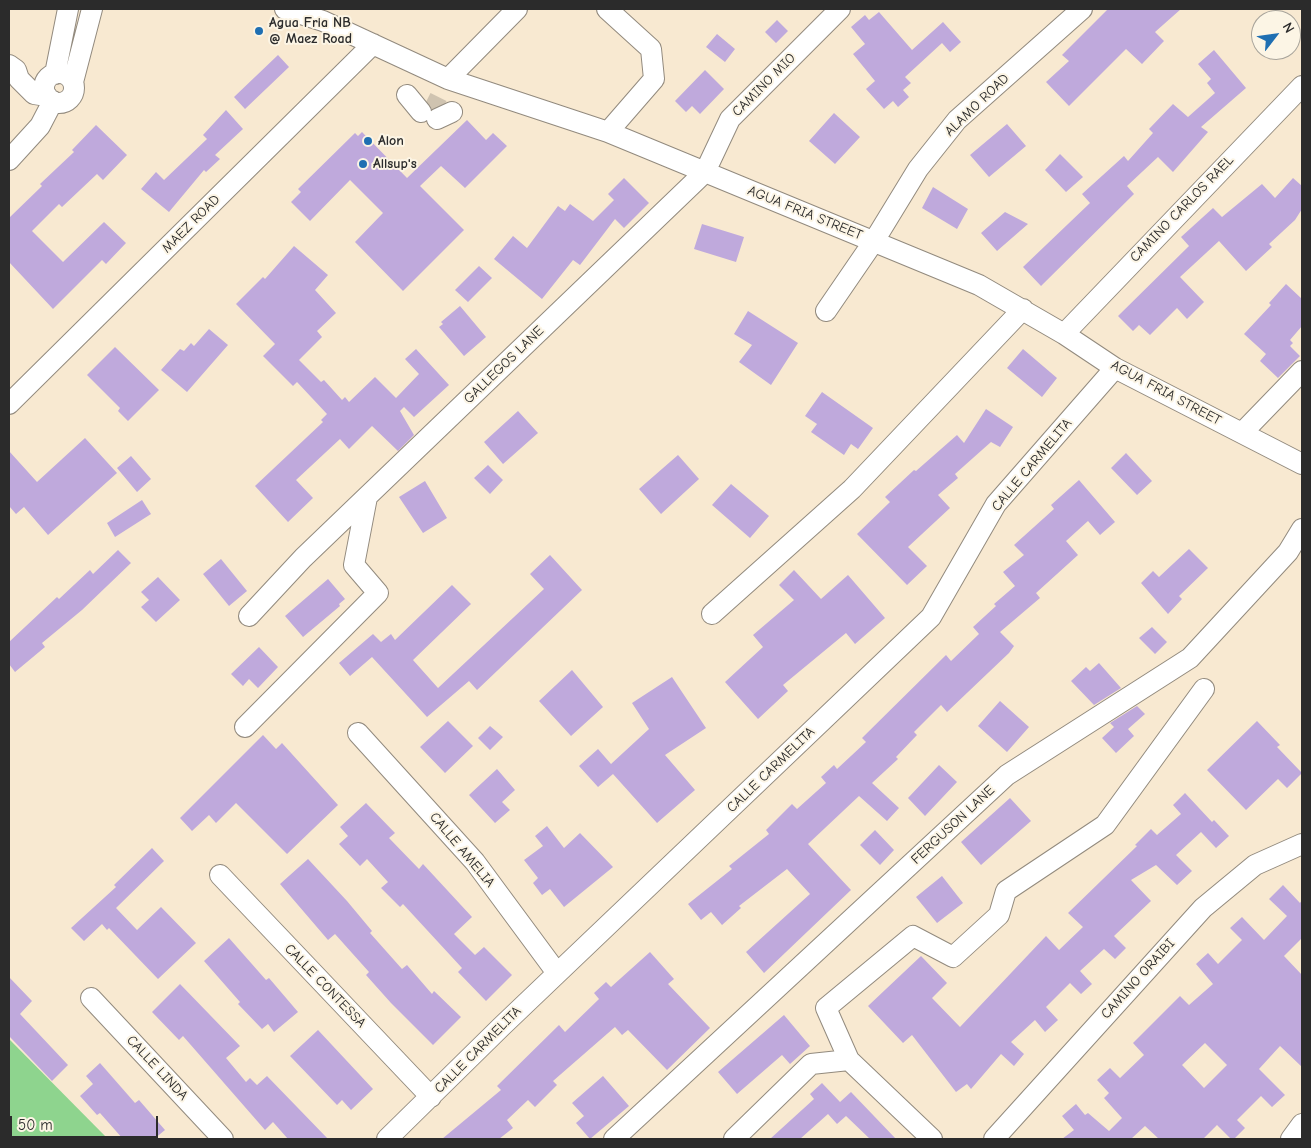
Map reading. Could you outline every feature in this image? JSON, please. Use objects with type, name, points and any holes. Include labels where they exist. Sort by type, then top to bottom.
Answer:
[{"type":"street","points":[[59,77],[68,9]]},
{"type":"street","points":[[9,160],[40,126],[50,99],[45,83],[59,77],[92,9]]},
{"type":"street","name":"AGUA FRIA STREET","points":[[285,9],[323,21],[448,79],[608,132],[980,285],[1064,334],[1115,368],[1170,398],[1242,432],[1302,464]]},
{"type":"street","points":[[448,79],[517,9]]},
{"type":"street","points":[[607,9],[651,49],[654,79],[608,132]]},
{"type":"street","name":"CAMINO MIO","points":[[705,172],[730,119],[840,9]]},
{"type":"street","name":"ALAMO ROAD","points":[[826,312],[874,241],[918,169],[957,120],[1082,9]]},
{"type":"street","name":"MAEZ ROAD","points":[[9,404],[373,44]]},
{"type":"street","points":[[12,67],[59,77],[73,92],[68,100],[60,103],[34,94],[19,80],[12,67]]},
{"type":"street","name":"CAMINO CARLOS RAEL","points":[[1064,334],[1302,86]]},
{"type":"street","name":"GALLEGOS LANE","points":[[249,616],[303,558],[705,172]]},
{"type":"street","points":[[712,614],[852,489],[1023,309]]},
{"type":"street","name":"CALLE CARMELITA","points":[[387,1139],[557,973],[931,617],[996,504],[1115,368]]},
{"type":"street","points":[[1242,432],[1302,371]]},
{"type":"street","points":[[245,727],[378,593],[354,565],[367,496]]},
{"type":"street","name":"FERGUSON LANE","points":[[614,1139],[1007,775],[1190,658],[1288,552],[1302,529]]},
{"type":"street","points":[[932,1139],[849,1060],[826,1008],[912,936],[953,957],[999,915],[1006,891],[1106,825],[1204,689]]},
{"type":"street","name":"CALLE AMELIA","points":[[358,733],[475,862],[557,973]]},
{"type":"street","name":"CAMINO ORAIBI","points":[[994,1139],[1203,908],[1255,865],[1302,844]]},
{"type":"street","name":"CALLE CONTESSA","points":[[220,875],[431,1097]]},
{"type":"street","name":"CALLE LINDA","points":[[90,998],[223,1139]]},
{"type":"street","points":[[734,1139],[812,1064],[849,1060]]},
{"type":"street","points":[[1291,1139],[1302,1124]]},
{"type":"green space","points":[[9,1039],[108,1139],[9,1139]]},
{"type":"building","points":[[1108,9],[1181,9],[1155,32],[1164,41],[1142,64],[1126,49],[1069,106],[1046,82],[1069,61],[1062,55]]},
{"type":"building","points":[[879,12],[912,50],[943,22],[961,42],[950,52],[942,43],[905,77],[911,83],[903,90],[909,97],[898,107],[893,101],[884,109],[866,89],[875,81],[853,54],[865,44],[851,27],[865,15],[869,20]]},
{"type":"building","points":[[777,20],[788,31],[776,43],[765,32]]},
{"type":"building","points":[[717,34],[735,49],[725,62],[706,47]]},
{"type":"building","points":[[1214,50],[1246,88],[1201,127],[1208,132],[1173,172],[1158,157],[1127,186],[1134,194],[1041,286],[1023,267],[1090,203],[1082,194],[1124,156],[1128,161],[1153,133],[1149,129],[1173,104],[1188,117],[1215,93],[1207,83],[1211,79],[1198,64]]},
{"type":"building","points":[[278,55],[289,67],[245,109],[234,97]]},
{"type":"building","points":[[705,70],[724,89],[700,114],[692,106],[686,112],[675,101]]},
{"type":"building","points":[[226,110],[243,129],[215,155],[220,159],[206,172],[204,170],[169,212],[141,189],[156,172],[164,180],[207,139],[203,135]]},
{"type":"building","points":[[834,113],[860,137],[835,164],[809,141]]},
{"type":"building","points":[[467,120],[486,140],[493,133],[507,146],[465,188],[441,166],[420,186],[464,230],[403,291],[355,242],[383,213],[350,180],[310,221],[291,202],[301,192],[298,189],[355,133],[358,136],[362,132],[407,178]]},
{"type":"building","points":[[1007,124],[1026,146],[989,177],[970,155]]},
{"type":"building","points":[[96,125],[127,155],[103,180],[97,174],[62,207],[59,204],[32,231],[63,262],[104,222],[126,243],[106,264],[102,260],[53,309],[9,262],[9,218],[42,186],[40,184],[74,152],[72,150]]},
{"type":"building","points":[[1060,154],[1083,177],[1066,192],[1045,170]]},
{"type":"building","points":[[624,178],[649,203],[624,228],[615,219],[580,265],[573,260],[542,299],[494,259],[513,236],[527,248],[558,206],[565,211],[570,204],[593,221],[614,200],[608,194]]},
{"type":"building","points":[[1293,178],[1302,186],[1302,209],[1295,220],[1269,244],[1272,247],[1246,271],[1219,241],[1180,277],[1204,302],[1187,319],[1177,308],[1150,335],[1139,325],[1133,331],[1118,316],[1189,246],[1181,237],[1213,208],[1222,217],[1262,184],[1275,198]]},
{"type":"building","points":[[933,187],[968,209],[957,229],[922,208]]},
{"type":"building","points":[[1005,212],[1028,224],[997,251],[981,233]]},
{"type":"building","points":[[702,224],[744,237],[736,262],[694,249]]},
{"type":"building","points":[[294,246],[328,275],[315,290],[336,313],[317,331],[322,337],[299,360],[321,382],[324,380],[342,400],[345,397],[349,402],[375,377],[396,398],[419,374],[405,359],[416,349],[449,385],[414,417],[404,407],[400,411],[414,435],[398,451],[372,426],[349,449],[340,439],[296,480],[313,498],[288,522],[255,486],[323,422],[321,420],[327,414],[297,382],[293,386],[263,356],[275,344],[236,304],[263,277],[265,279]]},
{"type":"building","points":[[479,266],[492,278],[468,302],[455,290]]},
{"type":"building","points":[[1286,284],[1302,299],[1302,326],[1290,340],[1293,343],[1290,346],[1300,356],[1278,378],[1260,361],[1266,354],[1244,334],[1271,305],[1269,303]]},
{"type":"building","points":[[460,306],[486,337],[464,356],[439,327],[443,324],[441,322]]},
{"type":"building","points":[[748,311],[798,343],[771,385],[739,362],[752,345],[734,334]]},
{"type":"building","points":[[209,329],[228,345],[187,392],[161,370],[180,349],[184,351],[191,343],[194,346]]},
{"type":"building","points":[[115,347],[159,390],[128,421],[118,411],[120,408],[87,375]]},
{"type":"building","points":[[1023,349],[1057,378],[1042,397],[1007,368]]},
{"type":"building","points":[[822,392],[873,428],[858,449],[851,444],[844,455],[811,432],[817,424],[805,416]]},
{"type":"building","points":[[986,409],[1013,427],[1000,447],[991,442],[955,474],[958,478],[938,495],[950,508],[908,547],[927,566],[907,585],[857,534],[890,502],[885,497],[914,470],[916,471],[957,435],[964,443]]},
{"type":"building","points":[[518,411],[538,433],[503,464],[484,442]]},
{"type":"building","points":[[85,438],[117,473],[48,535],[24,507],[16,514],[9,506],[9,451],[37,482]]},
{"type":"building","points":[[1126,453],[1152,481],[1137,495],[1111,468]]},
{"type":"building","points":[[678,455],[699,479],[661,514],[639,489]]},
{"type":"building","points":[[131,456],[151,479],[137,492],[117,468]]},
{"type":"building","points":[[488,465],[503,480],[490,494],[474,478]]},
{"type":"building","points":[[1079,480],[1115,522],[1100,535],[1088,521],[1066,541],[1078,555],[1036,593],[1040,598],[1000,632],[1014,646],[1009,653],[947,712],[941,705],[914,732],[917,735],[896,757],[898,759],[872,783],[899,808],[887,821],[859,796],[808,844],[851,890],[764,973],[746,952],[810,894],[787,869],[739,906],[741,908],[722,925],[711,912],[701,920],[688,904],[732,869],[729,866],[769,834],[766,830],[792,804],[797,809],[826,783],[821,777],[834,765],[837,769],[866,742],[862,738],[946,655],[951,661],[979,634],[973,627],[996,606],[994,604],[1015,586],[1003,572],[1024,555],[1014,545],[1054,509],[1051,505]]},
{"type":"building","points":[[425,481],[447,518],[423,533],[399,497]]},
{"type":"building","points":[[731,484],[769,516],[750,538],[712,505]]},
{"type":"building","points":[[142,500],[151,514],[115,537],[107,523]]},
{"type":"building","points":[[1189,549],[1208,568],[1179,596],[1182,599],[1168,614],[1141,583],[1153,571],[1159,577]]},
{"type":"building","points":[[118,550],[131,563],[82,610],[42,643],[45,647],[15,672],[9,664],[9,642],[57,597],[59,599],[90,570],[93,574]]},
{"type":"building","points":[[550,555],[582,590],[477,690],[469,681],[427,717],[372,657],[350,676],[339,663],[373,634],[381,642],[391,634],[395,640],[452,585],[471,604],[413,660],[438,688],[544,589],[530,574]]},
{"type":"building","points":[[221,559],[247,591],[229,606],[203,574]]},
{"type":"building","points":[[794,570],[821,599],[848,575],[885,618],[855,644],[846,633],[783,685],[788,691],[758,719],[725,682],[763,647],[753,635],[794,600],[779,585]]},
{"type":"building","points":[[158,577],[180,600],[156,622],[141,607],[149,600],[141,592]]},
{"type":"building","points":[[328,579],[345,599],[339,604],[340,606],[303,637],[285,616]]},
{"type":"building","points":[[1152,627],[1167,642],[1155,654],[1139,638]]},
{"type":"building","points":[[259,647],[278,667],[258,688],[249,679],[243,686],[231,674]]},
{"type":"building","points":[[1099,663],[1121,688],[1094,705],[1071,681],[1086,667],[1090,671]]},
{"type":"building","points":[[572,670],[603,707],[571,736],[539,701]]},
{"type":"building","points":[[672,677],[706,728],[665,755],[695,790],[657,823],[613,774],[598,787],[579,766],[598,749],[611,764],[649,729],[632,703]]},
{"type":"building","points":[[1000,701],[1029,727],[1007,752],[978,726]]},
{"type":"building","points":[[1137,706],[1145,714],[1128,729],[1134,736],[1116,753],[1102,738],[1114,727],[1110,723]]},
{"type":"building","points":[[448,721],[473,746],[445,773],[420,747]]},
{"type":"building","points":[[1257,721],[1280,745],[1277,747],[1302,773],[1287,788],[1278,779],[1246,810],[1207,770]]},
{"type":"building","points":[[490,726],[503,737],[490,750],[478,738]]},
{"type":"building","points":[[263,735],[276,749],[282,743],[338,805],[287,854],[236,803],[216,823],[209,815],[192,831],[180,818]]},
{"type":"building","points":[[939,765],[957,782],[925,816],[908,798]]},
{"type":"building","points":[[497,769],[515,790],[502,802],[510,810],[495,823],[469,795]]},
{"type":"building","points":[[1185,793],[1212,822],[1214,820],[1229,836],[1216,848],[1201,832],[1176,855],[1192,871],[1177,885],[1156,865],[1131,880],[1151,901],[1114,936],[1126,948],[1115,959],[1104,949],[1080,971],[1092,984],[1081,994],[1070,983],[1046,1007],[1058,1020],[1045,1032],[1035,1020],[1011,1042],[1024,1054],[1014,1066],[1001,1054],[971,1089],[967,1084],[956,1092],[912,1035],[903,1043],[868,1006],[921,956],[947,983],[932,998],[960,1027],[1046,936],[1059,950],[1083,927],[1068,913],[1137,846],[1135,845],[1151,829],[1157,835],[1181,814],[1173,805]]},
{"type":"building","points":[[1010,798],[1031,821],[981,865],[961,842]]},
{"type":"building","points":[[366,803],[395,833],[389,838],[419,869],[423,864],[472,917],[454,934],[475,955],[484,947],[512,975],[486,1001],[458,972],[462,968],[403,904],[400,907],[381,888],[388,882],[367,859],[360,866],[339,844],[348,836],[340,827]]},
{"type":"building","points":[[547,826],[564,848],[580,833],[613,867],[564,907],[550,889],[542,895],[533,883],[538,878],[524,860],[543,846],[535,836]]},
{"type":"building","points":[[875,830],[894,850],[880,865],[860,845]]},
{"type":"building","points":[[152,848],[164,861],[116,908],[137,930],[161,907],[196,943],[158,979],[109,928],[107,930],[102,924],[84,941],[71,928],[116,887],[114,885]]},
{"type":"building","points":[[308,859],[347,901],[372,931],[370,933],[402,969],[407,965],[432,994],[434,991],[461,1017],[433,1045],[366,975],[369,972],[335,934],[328,940],[280,884]]},
{"type":"building","points":[[942,876],[963,903],[937,923],[916,897]]},
{"type":"building","points":[[1283,885],[1300,903],[1302,900],[1302,938],[1284,956],[1302,975],[1302,1067],[1280,1046],[1259,1069],[1285,1095],[1272,1107],[1261,1096],[1237,1120],[1245,1128],[1234,1139],[1231,1139],[1217,1125],[1203,1139],[1159,1139],[1145,1126],[1131,1139],[1062,1139],[1074,1130],[1062,1116],[1076,1104],[1085,1115],[1088,1113],[1109,1131],[1122,1118],[1104,1098],[1109,1093],[1097,1080],[1110,1068],[1120,1078],[1144,1055],[1133,1043],[1180,996],[1189,1005],[1213,984],[1196,964],[1208,953],[1218,964],[1242,940],[1230,928],[1242,917],[1264,940],[1287,916],[1269,899]],"holes":[[[1205,1043],[1227,1065],[1204,1088],[1182,1065]]]},
{"type":"building","points":[[229,938],[266,980],[269,978],[298,1012],[274,1032],[268,1024],[262,1029],[238,1004],[240,1002],[204,961]]},
{"type":"building","points":[[650,952],[674,979],[668,984],[710,1028],[667,1070],[628,1030],[622,1035],[615,1027],[553,1081],[557,1085],[535,1107],[528,1100],[507,1120],[513,1128],[499,1139],[442,1139],[501,1090],[497,1086],[559,1025],[565,1032],[599,999],[594,993],[606,982],[611,987]]},
{"type":"building","points":[[9,977],[32,1001],[20,1014],[68,1065],[52,1081],[9,1036]]},
{"type":"building","points":[[180,984],[240,1046],[226,1058],[246,1082],[250,1078],[257,1085],[267,1076],[328,1139],[288,1139],[273,1122],[265,1130],[183,1036],[179,1040],[152,1012]]},
{"type":"building","points":[[784,1015],[810,1046],[790,1064],[782,1055],[737,1094],[718,1072]]},
{"type":"building","points":[[318,1030],[373,1089],[351,1110],[342,1100],[337,1105],[290,1056]]},
{"type":"building","points":[[100,1063],[135,1103],[139,1100],[165,1130],[154,1139],[123,1139],[100,1113],[97,1115],[80,1096],[93,1084],[86,1076]]},
{"type":"building","points":[[603,1076],[629,1106],[590,1139],[576,1123],[584,1116],[572,1103]]},
{"type":"building","points":[[822,1083],[840,1102],[851,1092],[896,1139],[870,1139],[846,1116],[837,1124],[828,1114],[800,1139],[770,1139],[814,1099],[810,1094]]},
{"type":"tunnel","points":[[426,102],[442,110]]},
{"type":"place","name":"Agua Fria NB @ Maez Road","points":[[259,31]]},
{"type":"place","name":"Alon","points":[[368,141]]},
{"type":"place","name":"Allsup's","points":[[363,164]]}]
